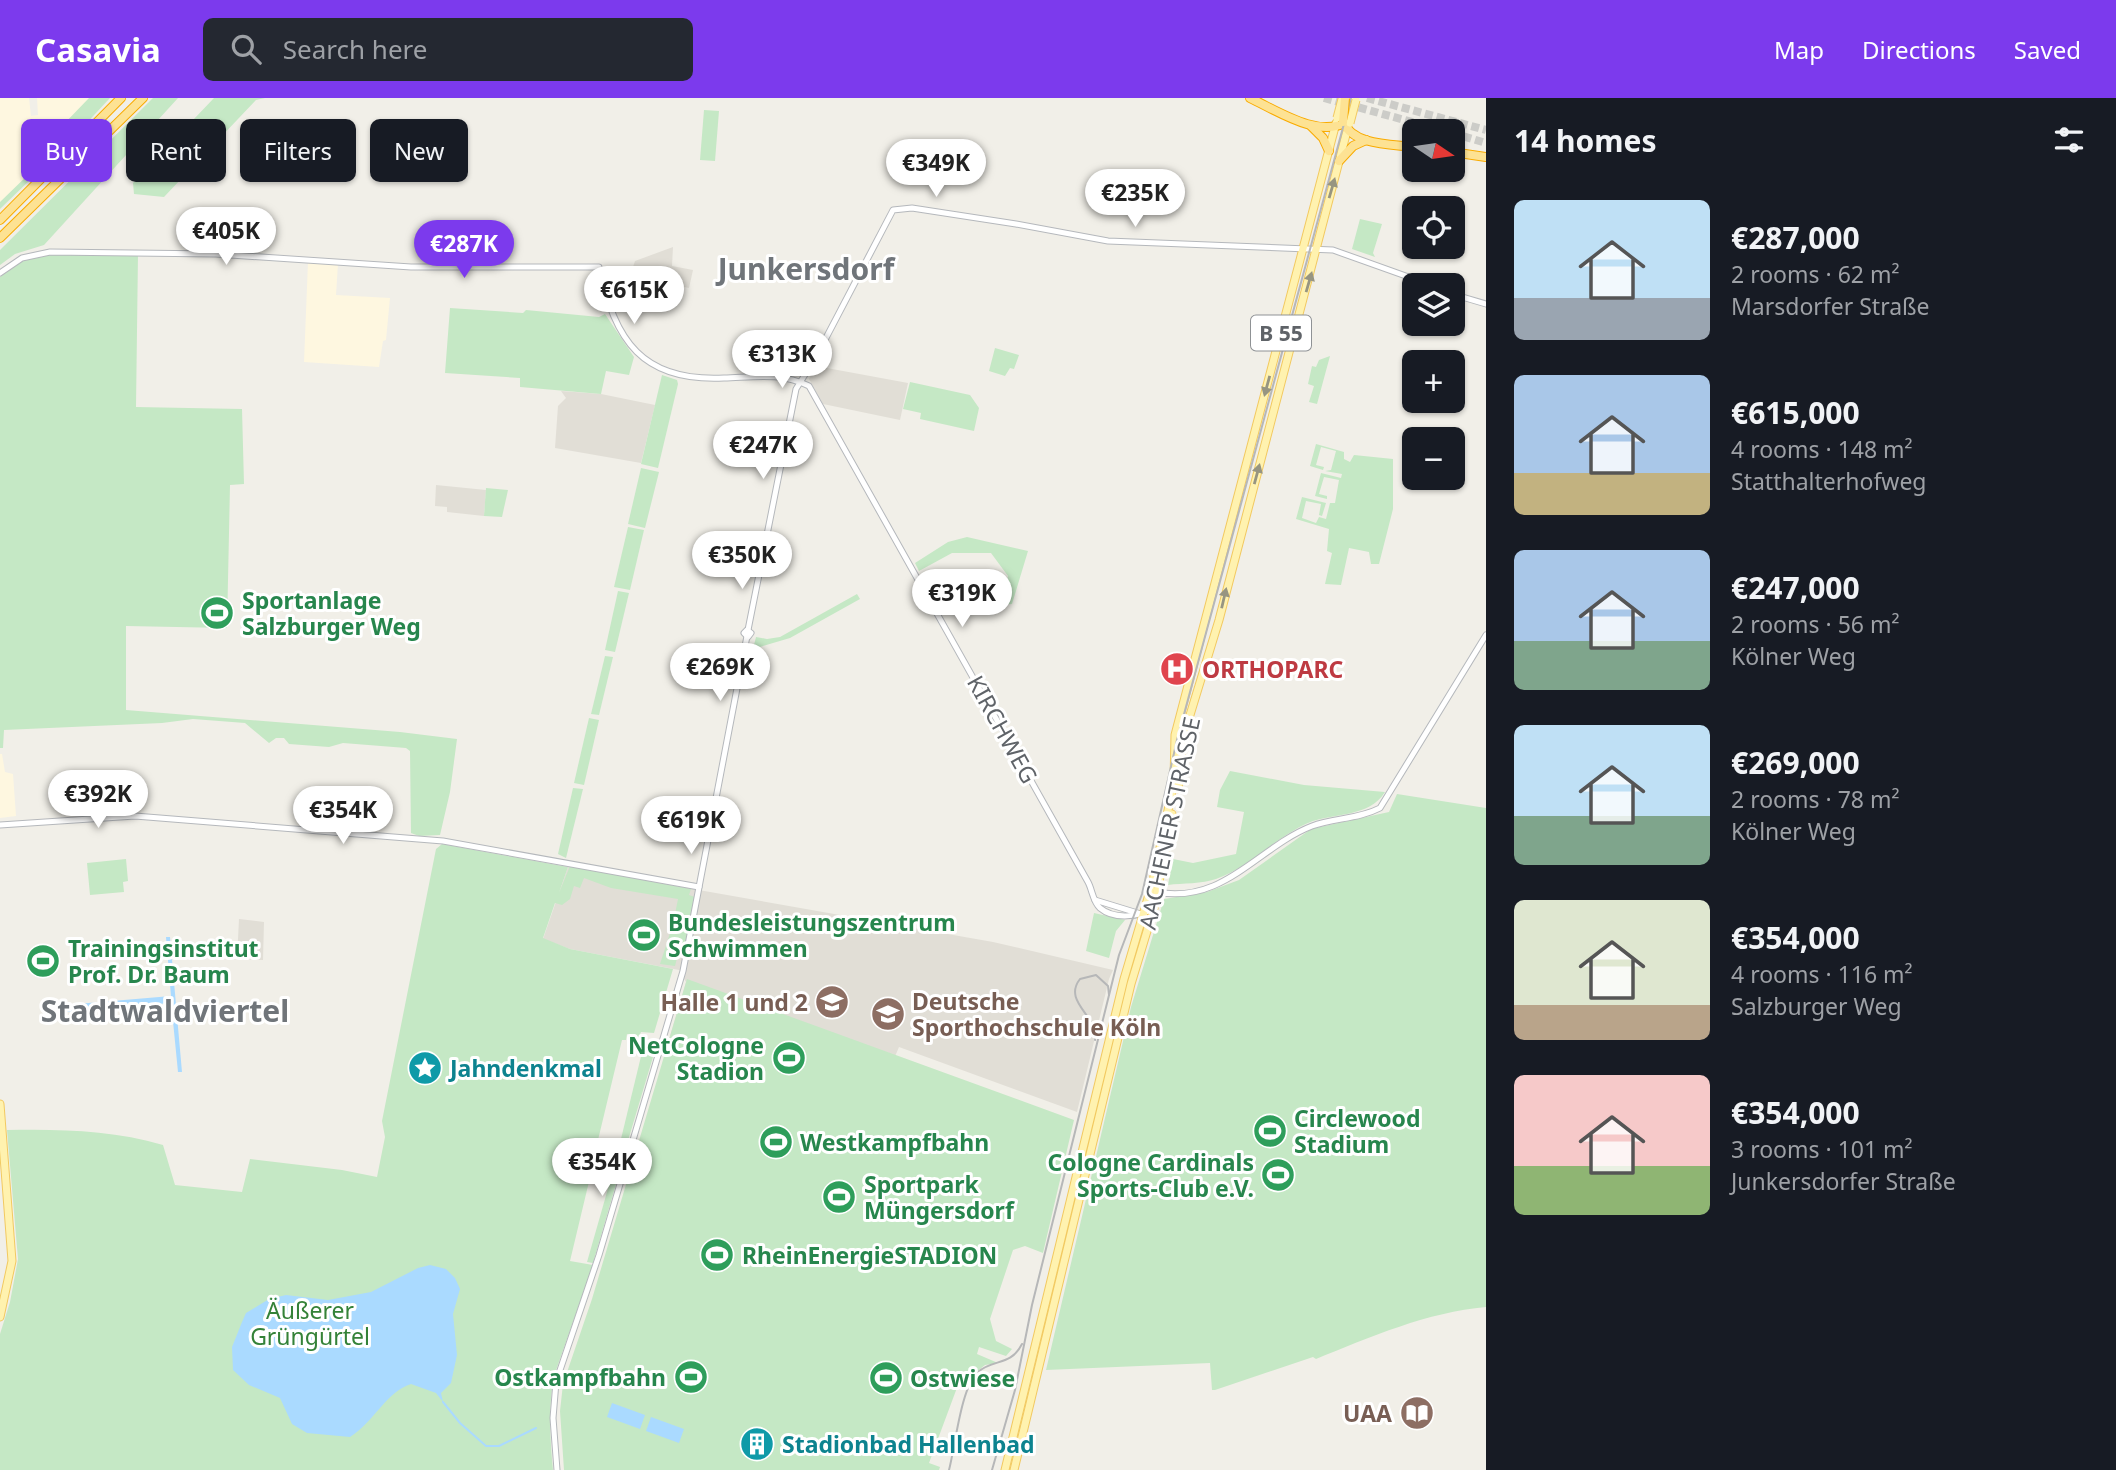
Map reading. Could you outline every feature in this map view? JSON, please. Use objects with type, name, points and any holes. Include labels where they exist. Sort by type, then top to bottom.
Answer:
[{"type":"highway","points":[[0,220],[121,98]]},
{"type":"highway","points":[[0,238],[143,98]]},
{"type":"highway","points":[[1250,98],[1309,124],[1323,138],[1329,151]]},
{"type":"highway","points":[[1344,98],[1341,114],[1344,123],[1366,140],[1402,145]]},
{"type":"highway","points":[[1309,124],[1344,123]]},
{"type":"highway","points":[[1339,161],[1353,146],[1366,140]]},
{"type":"highway","points":[[1465,154],[1486,157]]},
{"type":"main road","name":"AACHENER STRASSE","points":[[1006,1470],[1124,979],[1154,908],[1154,892],[1174,782],[1175,734],[1329,151],[1356,99]]},
{"type":"main road","name":"AACHENER STRASSE","points":[[1014,1470],[1145,926],[1144,915],[1154,892],[1180,781],[1182,745],[1219,620],[1317,249],[1339,161],[1344,123]]},
{"type":"main road","points":[[1208,613],[1211,620],[1219,620]]},
{"type":"main road","points":[[0,1104],[12,1261],[0,1317]]},
{"type":"street","points":[[557,1470],[553,1405],[559,1373],[599,1255],[683,971],[793,402],[800,382],[826,338],[890,213],[901,207],[1108,241],[1317,249],[1348,253],[1402,274]]},
{"type":"street","points":[[0,272],[22,258],[50,252],[216,254],[411,267],[599,267],[611,314],[635,351],[653,366],[697,377],[779,375],[800,382]]},
{"type":"street","points":[[1465,298],[1486,304]]},
{"type":"street","name":"KIRCHWEG","points":[[800,382],[814,393],[960,650],[1095,900]]},
{"type":"street","points":[[1154,892],[1184,892],[1222,882],[1238,875],[1282,843],[1310,827],[1380,808],[1486,635]]},
{"type":"street","points":[[0,825],[135,816],[443,841],[699,887]]},
{"type":"street","points":[[1095,900],[1144,915]]},
{"type":"street","points":[[1095,900],[1104,911],[1128,916],[1144,915],[1154,908]]},
{"type":"street","points":[[1128,916],[1145,926]]},
{"type":"shaded area","points":[[0,98],[29,98],[31,116],[38,115],[37,98],[110,98],[89,119],[21,119],[21,182],[27,182],[0,209]]},
{"type":"shaded area","points":[[673,247],[672,266],[693,270],[689,288],[641,278],[633,267],[635,261]]},
{"type":"shaded area","points":[[308,262],[338,264],[336,295],[390,298],[386,340],[383,341],[379,367],[304,362]]},
{"type":"shaded area","points":[[816,366],[908,383],[900,420],[823,404],[809,379]]},
{"type":"shaded area","points":[[561,391],[601,394],[655,405],[641,463],[555,448],[558,406],[566,398]]},
{"type":"shaded area","points":[[436,485],[486,490],[484,516],[447,512],[447,507],[435,506]]},
{"type":"shaded area","points":[[0,754],[5,772],[13,774],[16,816],[0,818]]},
{"type":"shaded area","name":"Deutsche Sporthochschule Köln","points":[[568,867],[993,942],[1113,970],[1077,1112],[899,1047],[869,1118],[708,1064],[667,1046],[686,982],[679,970],[570,949],[543,939]]},
{"type":"shaded area","points":[[239,919],[264,922],[263,960],[237,959]]},
{"type":"green space","points":[[89,98],[110,98],[90,119],[69,119]]},
{"type":"green space","points":[[153,98],[178,98],[159,119],[132,119]]},
{"type":"green space","points":[[214,98],[265,98],[256,100],[226,132],[226,119],[194,119]]},
{"type":"green space","points":[[704,110],[719,111],[715,161],[700,160]]},
{"type":"green space","points":[[126,125],[126,155],[112,170],[112,139]]},
{"type":"green space","points":[[21,182],[28,182],[0,209],[0,202]]},
{"type":"green space","points":[[68,182],[101,182],[44,245],[15,254],[0,265],[0,250]]},
{"type":"green space","points":[[178,182],[164,197],[134,194],[133,183]]},
{"type":"green space","points":[[1360,219],[1382,224],[1373,253],[1375,257],[1352,249]]},
{"type":"green space","points":[[52,254],[138,254],[136,407],[242,409],[244,484],[230,485],[227,628],[126,626],[126,710],[457,739],[450,792],[440,835],[419,836],[411,833],[410,751],[406,748],[343,743],[329,747],[289,744],[284,738],[276,738],[269,743],[245,723],[193,719],[162,723],[4,730],[3,748],[0,748],[0,277],[23,261]]},
{"type":"green space","points":[[450,308],[523,313],[526,310],[599,317],[605,314],[634,357],[629,375],[606,371],[601,394],[520,387],[520,378],[445,373]]},
{"type":"green space","points":[[995,348],[1019,355],[1014,369],[1010,368],[1005,376],[989,371]]},
{"type":"green space","points":[[1330,356],[1317,404],[1309,402],[1314,386],[1308,384],[1312,366],[1316,367],[1319,360]]},
{"type":"green space","points":[[662,375],[677,380],[678,384],[658,468],[641,464]]},
{"type":"green space","points":[[910,382],[970,395],[979,408],[974,431],[920,419],[921,413],[903,409]]},
{"type":"green space","points":[[1316,444],[1344,452],[1344,459],[1350,462],[1354,455],[1393,459],[1393,509],[1379,564],[1371,564],[1369,552],[1349,548],[1341,585],[1325,584],[1332,553],[1327,551],[1329,529],[1296,519],[1302,497],[1326,503],[1322,516],[1319,515],[1321,504],[1306,501],[1302,518],[1316,523],[1319,517],[1326,519],[1330,503],[1335,503],[1339,480],[1324,477],[1319,494],[1327,496],[1327,499],[1315,496],[1321,473],[1341,478],[1342,474],[1325,471],[1331,470],[1336,451],[1321,447],[1316,465],[1324,467],[1323,470],[1310,466]]},
{"type":"green space","points":[[641,468],[659,472],[645,528],[628,524]]},
{"type":"green space","points":[[486,488],[508,490],[502,517],[484,516]]},
{"type":"green space","points":[[628,527],[644,530],[630,590],[614,587]]},
{"type":"green space","points":[[967,537],[1028,551],[1012,604],[1001,605],[1008,576],[991,553],[952,553],[919,571],[915,563],[948,542]]},
{"type":"green space","points":[[618,591],[629,593],[615,652],[605,650]]},
{"type":"green space","points":[[857,594],[860,599],[790,638],[753,649],[756,637],[780,637]]},
{"type":"green space","points":[[605,656],[613,657],[599,715],[591,714]]},
{"type":"green space","points":[[589,718],[599,720],[584,785],[574,783]]},
{"type":"green space","points":[[1230,771],[1304,785],[1385,792],[1370,806],[1361,810],[1318,820],[1296,829],[1228,874],[1205,882],[1168,885],[1173,859],[1193,863],[1236,854],[1244,812],[1217,807],[1220,790]]},
{"type":"green space","points":[[573,788],[583,789],[566,858],[558,854]]},
{"type":"green space","points":[[1397,794],[1486,808],[1486,1307],[1421,1320],[1316,1359],[1313,1357],[1215,1390],[1212,1390],[1210,1363],[1046,1370],[1131,1007],[1164,899],[1207,892],[1239,880],[1311,829],[1389,812]]},
{"type":"green space","name":"Äußerer Grüngürtel","points":[[442,844],[568,867],[559,893],[570,866],[691,889],[689,895],[695,897],[683,955],[678,954],[675,966],[660,964],[678,899],[611,888],[584,878],[580,888],[574,886],[570,899],[562,905],[555,903],[543,938],[570,949],[673,969],[654,1033],[641,1032],[639,1037],[627,1034],[626,1040],[622,1040],[598,1140],[601,1144],[598,1144],[570,1261],[593,1265],[552,1388],[550,1423],[553,1470],[0,1470],[0,1334],[10,1302],[18,1259],[7,1130],[86,1132],[125,1136],[163,1145],[175,1185],[242,1192],[250,1159],[377,1177],[385,1137],[382,1121],[436,849]]},
{"type":"green space","points":[[126,859],[128,881],[123,882],[124,892],[90,895],[87,863]]},
{"type":"green space","points":[[1094,913],[1125,920],[1116,931],[1109,958],[1086,951]]},
{"type":"green space","name":"Sportpark Müngersdorf","points":[[687,979],[1074,1120],[1043,1253],[1025,1246],[1013,1250],[990,1319],[996,1341],[1012,1349],[1006,1356],[979,1347],[977,1354],[998,1363],[985,1365],[974,1374],[971,1370],[970,1376],[958,1385],[929,1463],[940,1467],[939,1470],[564,1470],[560,1411],[563,1384],[592,1299]]},
{"type":"green space","points":[[644,1044],[656,1047],[627,1144],[620,1143]]},
{"type":"green space","points":[[605,1142],[626,1150],[593,1263],[587,1262],[619,1150],[604,1144]]},
{"type":"water","points":[[166,937],[170,937],[182,1072],[178,1072],[171,1001],[66,1012],[65,1005],[171,996]]},
{"type":"water","points":[[430,1265],[446,1269],[455,1278],[460,1289],[453,1314],[457,1355],[451,1383],[441,1393],[443,1402],[436,1393],[411,1384],[387,1400],[366,1424],[350,1437],[307,1433],[292,1424],[280,1398],[249,1385],[233,1370],[232,1347],[246,1313],[269,1299],[286,1295],[328,1300],[371,1292],[418,1268]]},
{"type":"water","points":[[612,1403],[645,1415],[640,1429],[607,1417]]},
{"type":"water","points":[[651,1417],[684,1429],[679,1443],[646,1431]]},
{"type":"waterway","points":[[443,1402],[460,1423],[486,1446],[499,1446],[536,1428]]},
{"type":"tunnel","points":[[1324,98],[1402,119]]},
{"type":"tunnel","points":[[1367,98],[1486,130]]},
{"type":"tunnel","points":[[1465,137],[1486,143]]},
{"type":"tram line","points":[[992,1470],[1015,1390],[1032,1305],[1119,955],[1142,894],[1177,740],[1351,98]]},
{"type":"tram line","points":[[1095,1040],[1092,1024],[1075,995],[1076,987],[1080,979],[1096,975],[1108,986],[1109,995]]},
{"type":"tram line","points":[[949,1470],[963,1403],[972,1379],[984,1368],[1012,1356],[1022,1344]]},
{"type":"place","name":"Sportanlage Salzburger Weg","points":[[217,613]]},
{"type":"place","name":"ORTHOPARC","points":[[1177,669]]},
{"type":"place","name":"Bundesleistungszentrum Schwimmen","points":[[644,935]]},
{"type":"place","name":"Trainingsinstitut Prof. Dr. Baum","points":[[43,961]]},
{"type":"place","name":"Halle 1 und 2","points":[[832,1002]]},
{"type":"place","name":"Deutsche Sporthochschule Köln","points":[[888,1014]]},
{"type":"place","name":"NetCologne Stadion","points":[[789,1058]]},
{"type":"place","name":"Jahndenkmal","points":[[425,1068]]},
{"type":"place","name":"Circlewood Stadium","points":[[1270,1131]]},
{"type":"place","name":"Westkampfbahn","points":[[776,1142]]},
{"type":"place","name":"Cologne Cardinals Sports-Club e.V.","points":[[1278,1175]]},
{"type":"place","name":"Sportpark Müngersdorf","points":[[839,1197]]},
{"type":"place","name":"RheinEnergieSTADION","points":[[717,1255]]},
{"type":"place","name":"Ostkampfbahn","points":[[691,1377]]},
{"type":"place","name":"Ostwiese","points":[[886,1378]]},
{"type":"place","name":"UAA","points":[[1417,1413]]},
{"type":"place","name":"Stadionbad Hallenbad","points":[[757,1444]]},
{"type":"district","name":"Junkersdorf","points":[[806,268]]},
{"type":"district","name":"Stadtwaldviertel","points":[[165,1010]]}]
